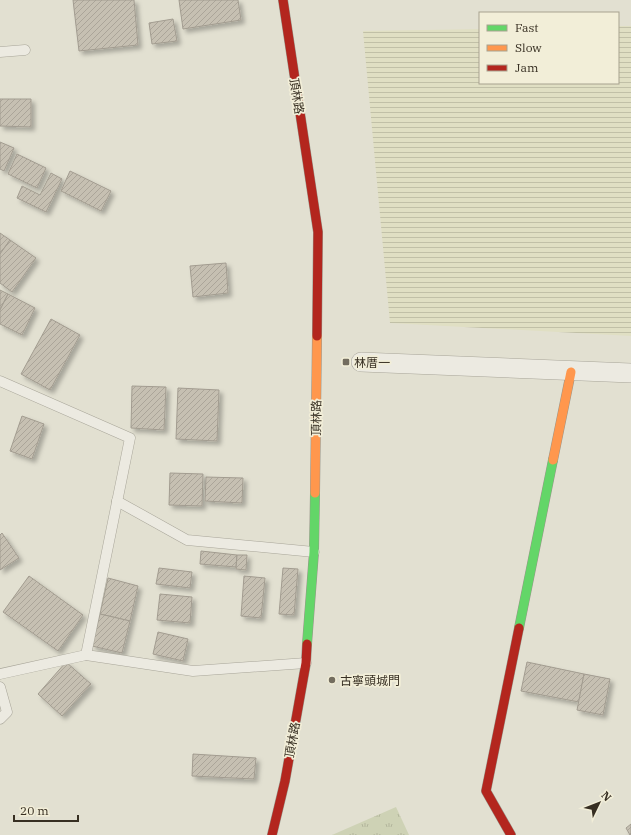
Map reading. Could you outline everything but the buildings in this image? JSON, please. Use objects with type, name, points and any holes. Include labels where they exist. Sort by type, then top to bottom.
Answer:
[{"type":"main road","name":"頂林路","points":[[272,835],[285,781],[306,663],[314,552],[318,232],[283,0]]},
{"type":"main road","points":[[511,835],[486,791],[571,372]]},
{"type":"street","points":[[361,362],[571,372],[631,373]]},
{"type":"lane","points":[[0,52],[25,50]]},
{"type":"lane","points":[[0,381],[130,438],[86,655]]},
{"type":"lane","points":[[117,501],[187,540],[314,552]]},
{"type":"lane","points":[[0,674],[86,655],[193,671],[306,663]]},
{"type":"lane","points":[[0,687],[6,712],[0,720]]},
{"type":"green space","points":[[619,26],[631,26],[631,336],[390,323],[363,31],[479,29],[479,84],[619,84]]},
{"type":"green space","points":[[396,807],[409,835],[332,835]]},
{"type":"traffic: fast","points":[[519,628],[553,460]]},
{"type":"traffic: fast","points":[[307,644],[314,552],[315,493]]},
{"type":"traffic: slow","points":[[315,493],[317,336]]},
{"type":"traffic: slow","points":[[553,460],[571,372]]},
{"type":"traffic: jam","points":[[283,0],[318,232],[317,336]]},
{"type":"traffic: jam","points":[[511,835],[486,791],[519,628]]},
{"type":"traffic: jam","points":[[272,835],[285,781],[306,663],[307,644]]},
{"type":"place","name":"林厝一","points":[[346,362]]},
{"type":"place","name":"古寧頭城門","points":[[332,680]]}]
